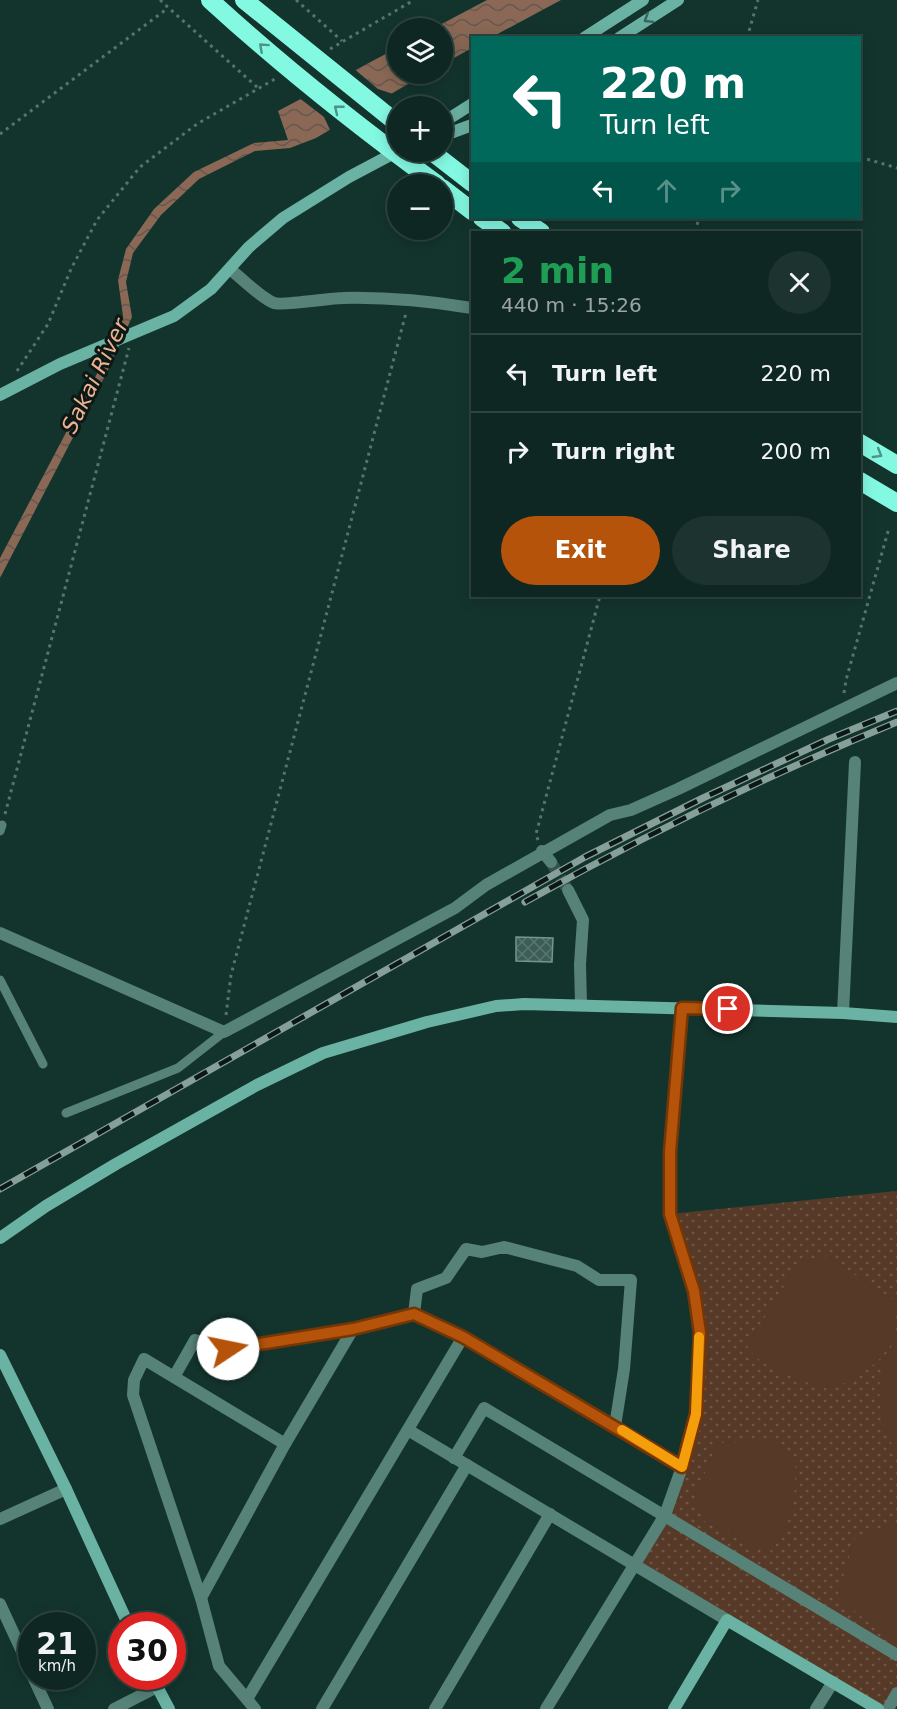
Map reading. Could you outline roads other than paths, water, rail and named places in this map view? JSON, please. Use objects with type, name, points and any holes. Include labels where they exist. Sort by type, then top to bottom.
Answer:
[{"type":"highway","points":[[210,0],[308,85],[367,133],[387,146]]},
{"type":"highway","points":[[244,0],[387,115]]},
{"type":"highway","points":[[409,162],[424,174]]},
{"type":"highway","points":[[445,162],[471,182]]},
{"type":"highway","points":[[453,196],[471,210]]},
{"type":"highway","points":[[483,219],[501,231]]},
{"type":"highway","points":[[522,219],[540,231]]},
{"type":"highway","points":[[861,444],[897,465]]},
{"type":"highway","points":[[861,482],[897,503]]},
{"type":"street","points":[[587,36],[643,0]]},
{"type":"street","points":[[622,36],[678,0]]},
{"type":"street","points":[[453,116],[471,105]]},
{"type":"street","points":[[453,132],[471,125]]},
{"type":"street","points":[[0,395],[60,364],[174,316],[193,304],[230,269],[249,247],[283,218],[338,183],[387,157]]},
{"type":"street","points":[[230,269],[250,287],[274,303],[339,298],[410,299],[471,308]]},
{"type":"street","points":[[0,933],[224,1032],[455,908],[486,885],[542,851],[610,815],[632,810],[678,789],[897,683]]},
{"type":"street","points":[[843,1013],[855,762]]},
{"type":"street","points":[[542,851],[551,862]]},
{"type":"street","points":[[568,890],[583,920],[580,964],[581,1004]]},
{"type":"street","points":[[0,1238],[46,1206],[116,1164],[257,1085],[322,1053],[427,1022],[487,1008],[524,1004],[843,1013],[897,1017]]},
{"type":"street","points":[[546,1709],[665,1515],[682,1467],[696,1414],[700,1333],[694,1291],[670,1214],[670,1152],[682,1008]]},
{"type":"street","points":[[414,1314],[417,1289],[446,1278],[466,1249],[482,1252],[504,1247],[577,1266],[598,1280],[631,1280],[624,1369],[615,1426]]},
{"type":"street","points":[[174,1377],[195,1340],[228,1349],[353,1329],[414,1314],[463,1337],[682,1467]]},
{"type":"street","points":[[201,1598],[285,1444],[353,1329]]},
{"type":"street","points":[[247,1699],[463,1337]]},
{"type":"street","points":[[0,1355],[66,1489],[123,1612]]},
{"type":"street","points":[[255,1709],[219,1666],[201,1598],[133,1395],[134,1380],[144,1359],[285,1444]]},
{"type":"street","points":[[454,1458],[484,1408],[897,1655]]},
{"type":"street","points":[[408,1430],[878,1709]]},
{"type":"street","points":[[322,1709],[467,1465]]},
{"type":"street","points":[[0,1519],[66,1489]]},
{"type":"street","points":[[435,1709],[550,1514]]},
{"type":"street","points":[[0,1604],[18,1644]]},
{"type":"street","points":[[674,1709],[727,1620]]},
{"type":"street","points":[[816,1709],[833,1682]]},
{"type":"street","points":[[39,1690],[48,1709]]},
{"type":"street","points":[[114,1709],[142,1690]]},
{"type":"street","points":[[159,1690],[170,1709]]},
{"type":"street","points":[[888,1709],[897,1693]]},
{"type":"lane","points":[[0,980],[44,1064]]},
{"type":"lane","points":[[66,1113],[178,1068],[224,1032]]},
{"type":"water","points":[[487,0],[561,0],[494,36],[471,36],[471,49],[453,58],[453,18]]},
{"type":"water","points":[[387,53],[387,84],[408,84],[316,138],[290,148],[255,151],[199,179],[161,215],[133,253],[126,282],[132,317],[107,372],[0,578],[0,558],[100,368],[123,316],[118,280],[126,249],[154,209],[194,172],[254,143],[288,140],[278,111]]},
{"type":"tunnel","points":[[551,862],[568,890]]},
{"type":"railway","points":[[0,1189],[585,857],[829,739],[897,711]]},
{"type":"railway","points":[[525,902],[708,806],[897,722]]},
{"type":"water label","name":"Sakai River","points":[[95,376]]}]
